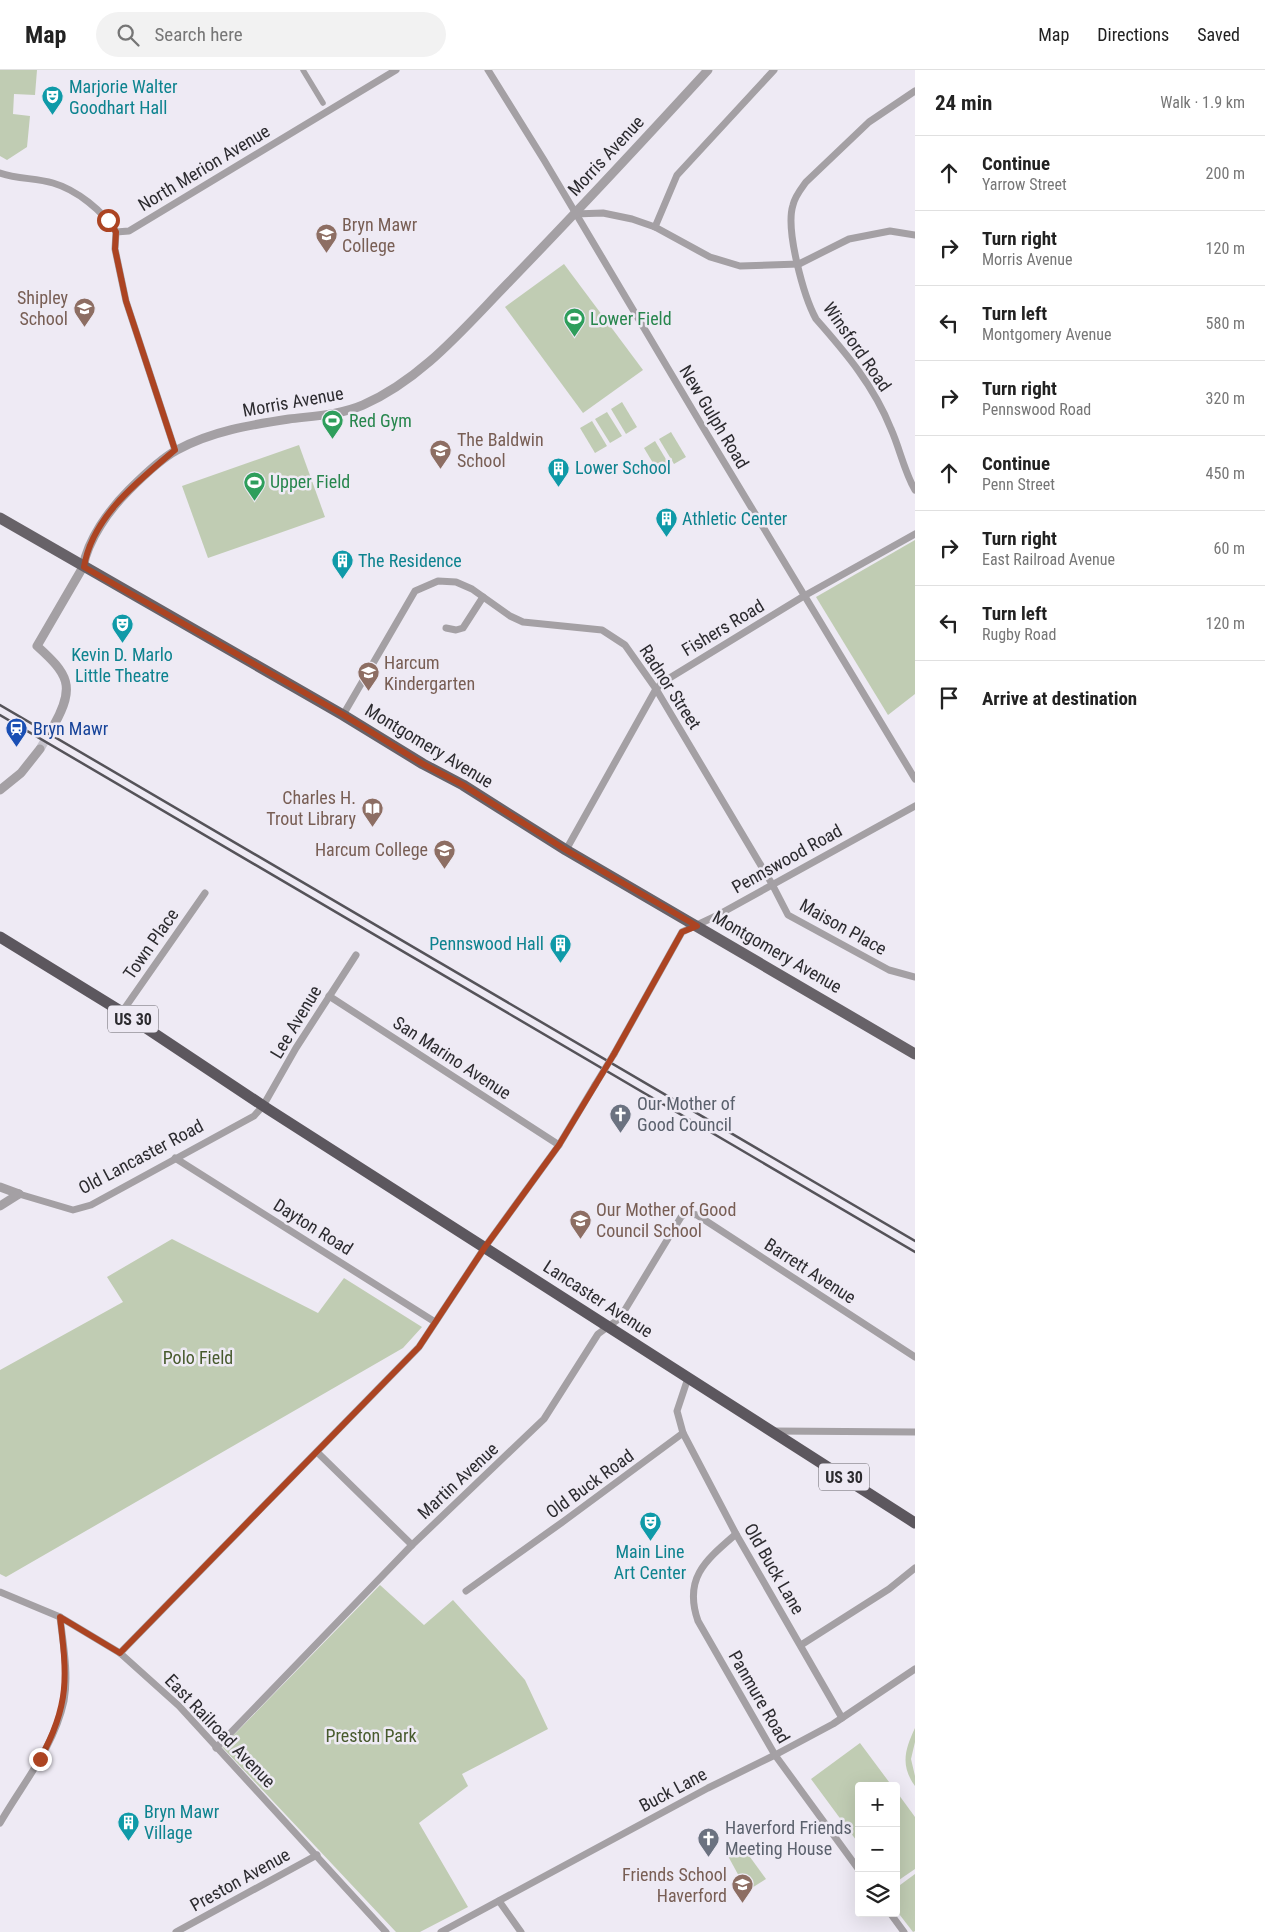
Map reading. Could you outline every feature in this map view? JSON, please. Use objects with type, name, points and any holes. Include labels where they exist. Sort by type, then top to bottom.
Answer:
[{"type":"highway","name":"US 30","points":[[0,936],[122,1012],[263,1106]]},
{"type":"highway","name":"Lancaster Avenue","points":[[263,1106],[774,1431],[915,1523]]},
{"type":"main road","name":"Montgomery Avenue","points":[[0,518],[342,714],[423,764],[463,785],[566,850],[915,1054]]},
{"type":"street","points":[[303,70],[323,103]]},
{"type":"street","name":"North Merion Avenue","points":[[116,232],[129,231],[396,70]]},
{"type":"street","name":"New Gulph Road","points":[[488,70],[915,779]]},
{"type":"street","name":"Morris Avenue","points":[[54,725],[64,706],[67,688],[65,679],[57,664],[37,646],[84,567],[86,555],[102,523],[120,499],[175,450],[208,436],[231,429],[259,423],[331,414],[361,406],[392,390],[428,364],[575,214],[708,70]]},
{"type":"street","points":[[655,227],[676,175],[774,70]]},
{"type":"street","name":"Winsford Road","points":[[915,91],[869,122],[806,182],[792,206],[790,227],[810,308],[816,319],[860,372],[874,393],[892,429],[915,490]]},
{"type":"street","points":[[0,173],[52,183],[67,188],[107,219],[116,232],[115,249],[126,301],[175,450]]},
{"type":"street","points":[[575,214],[603,213],[632,219],[655,227],[710,257],[740,266],[798,264],[849,239],[890,231],[915,235]]},
{"type":"street","name":"Fishers Road","points":[[566,850],[656,689],[663,682],[804,596],[915,534]]},
{"type":"street","name":"Radnor Street","points":[[342,714],[415,591],[438,581],[456,582],[472,589],[510,616],[523,622],[602,630],[625,645],[656,689],[772,884]]},
{"type":"street","points":[[446,628],[456,630],[463,628],[483,597]]},
{"type":"street","points":[[0,790],[4,781],[21,773],[40,749]]},
{"type":"street","name":"Pennswood Road","points":[[120,1653],[419,1347],[485,1247],[559,1145],[614,1054],[682,932],[697,926],[915,806]]},
{"type":"street","name":"Maison Place","points":[[772,884],[788,916],[889,970],[915,977]]},
{"type":"street","name":"Town Place","points":[[122,1012],[205,893]]},
{"type":"street","name":"Lee Avenue","points":[[263,1106],[356,955]]},
{"type":"street","name":"San Marino Avenue","points":[[329,996],[559,1145]]},
{"type":"street","name":"Old Lancaster Road","points":[[0,1186],[73,1210],[91,1205],[254,1116],[263,1106]]},
{"type":"street","name":"Dayton Road","points":[[175,1158],[435,1322]]},
{"type":"street","points":[[0,1206],[20,1194]]},
{"type":"street","name":"Martin Avenue","points":[[216,1748],[412,1545],[544,1420],[598,1334],[620,1318],[681,1217],[688,1212]]},
{"type":"street","name":"Barrett Avenue","points":[[688,1212],[697,1215],[915,1357]]},
{"type":"street","points":[[683,1433],[677,1411],[688,1378]]},
{"type":"street","points":[[774,1431],[915,1432]]},
{"type":"street","name":"Old Buck Lane","points":[[683,1433],[736,1534],[802,1645],[842,1718]]},
{"type":"street","name":"Old Buck Road","points":[[466,1590],[564,1522],[683,1433]]},
{"type":"street","points":[[317,1452],[412,1545]]},
{"type":"street","name":"Panmure Road","points":[[736,1534],[710,1556],[700,1569],[695,1582],[694,1610],[700,1625],[775,1755],[855,1865]]},
{"type":"street","points":[[802,1645],[889,1589],[915,1568]]},
{"type":"street","name":"East Railroad Avenue","points":[[0,1592],[60,1617],[120,1653],[179,1706],[216,1748],[318,1855],[386,1932]]},
{"type":"street","points":[[0,1823],[40,1759],[57,1725],[64,1700],[66,1680],[60,1617]]},
{"type":"street","name":"Buck Lane","points":[[441,1932],[842,1718],[915,1669]]},
{"type":"street","name":"Preston Avenue","points":[[176,1932],[318,1855]]},
{"type":"street","points":[[499,1901],[521,1932]]},
{"type":"street","points":[[893,1917],[904,1932]]},
{"type":"green space","points":[[0,70],[37,70],[35,95],[14,94],[13,114],[30,116],[27,147],[7,160],[0,156]]},
{"type":"green space","name":"Lower Field","points":[[564,264],[643,370],[583,413],[505,307]]},
{"type":"green space","points":[[622,402],[637,427],[626,434],[611,409]]},
{"type":"green space","points":[[607,412],[622,436],[610,443],[595,419]]},
{"type":"green space","points":[[592,421],[607,446],[595,453],[580,428]]},
{"type":"green space","points":[[671,432],[686,457],[674,464],[659,439]]},
{"type":"green space","points":[[655,441],[670,466],[659,473],[644,448]]},
{"type":"green space","name":"Upper Field","points":[[299,445],[325,517],[208,558],[182,486]]},
{"type":"green space","points":[[915,540],[915,694],[888,715],[816,597]]},
{"type":"green space","name":"Polo Field","points":[[172,1239],[318,1313],[344,1278],[422,1327],[403,1348],[6,1577],[0,1574],[0,1370],[123,1302],[107,1277]]},
{"type":"green space","name":"Preston Park","points":[[380,1585],[424,1625],[453,1600],[525,1680],[548,1729],[462,1774],[468,1786],[419,1823],[468,1907],[420,1932],[396,1932],[222,1747]]},
{"type":"green space","points":[[915,1728],[915,1742],[911,1759],[915,1786],[907,1771],[906,1757]]},
{"type":"green space","points":[[860,1743],[889,1782],[855,1782],[855,1839],[811,1779]]},
{"type":"green space","points":[[900,1796],[915,1817],[915,1869],[900,1879]]},
{"type":"green space","points":[[742,1846],[766,1879],[747,1891],[728,1856]]},
{"type":"green space","points":[[915,1874],[915,1931],[913,1932],[900,1915],[900,1885]]},
{"type":"tunnel","points":[[40,749],[54,725]]},
{"type":"railway","points":[[0,705],[915,1241]]},
{"type":"railway","points":[[0,715],[915,1252]]},
{"type":"place","name":"Marjorie Walter Goodhart Hall","points":[[53,116]]},
{"type":"place","name":"Bryn Mawr College","points":[[326,254]]},
{"type":"place","name":"Shipley School","points":[[84,327]]},
{"type":"place","name":"Lower Field","points":[[574,338]]},
{"type":"place","name":"Red Gym","points":[[333,440]]},
{"type":"place","name":"The Baldwin School","points":[[441,469]]},
{"type":"place","name":"Lower School","points":[[559,487]]},
{"type":"place","name":"Upper Field","points":[[254,501]]},
{"type":"place","name":"Athletic Center","points":[[666,538]]},
{"type":"place","name":"The Residence","points":[[342,580]]},
{"type":"place","name":"Kevin D. Marlo Little Theatre","points":[[122,644]]},
{"type":"place","name":"Harcum Kindergarten","points":[[368,692]]},
{"type":"place","name":"Bryn Mawr","points":[[17,748]]},
{"type":"place","name":"Charles H. Trout Library","points":[[372,827]]},
{"type":"place","name":"Harcum College","points":[[444,869]]},
{"type":"place","name":"Pennswood Hall","points":[[560,963]]},
{"type":"place","name":"Our Mother of Good Council","points":[[621,1133]]},
{"type":"place","name":"Our Mother of Good Council School","points":[[580,1239]]},
{"type":"place","name":"Main Line Art Center","points":[[650,1541]]},
{"type":"place","name":"Bryn Mawr Village","points":[[128,1841]]},
{"type":"place","name":"Haverford Friends Meeting House","points":[[709,1857]]},
{"type":"place","name":"Friends School Haverford","points":[[743,1904]]},
{"type":"route","points":[[40,1759],[57,1725],[64,1700],[66,1680],[60,1617],[120,1653],[419,1347],[485,1247],[559,1145],[614,1054],[682,932],[697,926],[566,850],[463,785],[423,764],[342,714],[84,567],[86,555],[102,523],[120,499],[175,450],[126,301],[115,249],[116,232],[108,220]]}]
